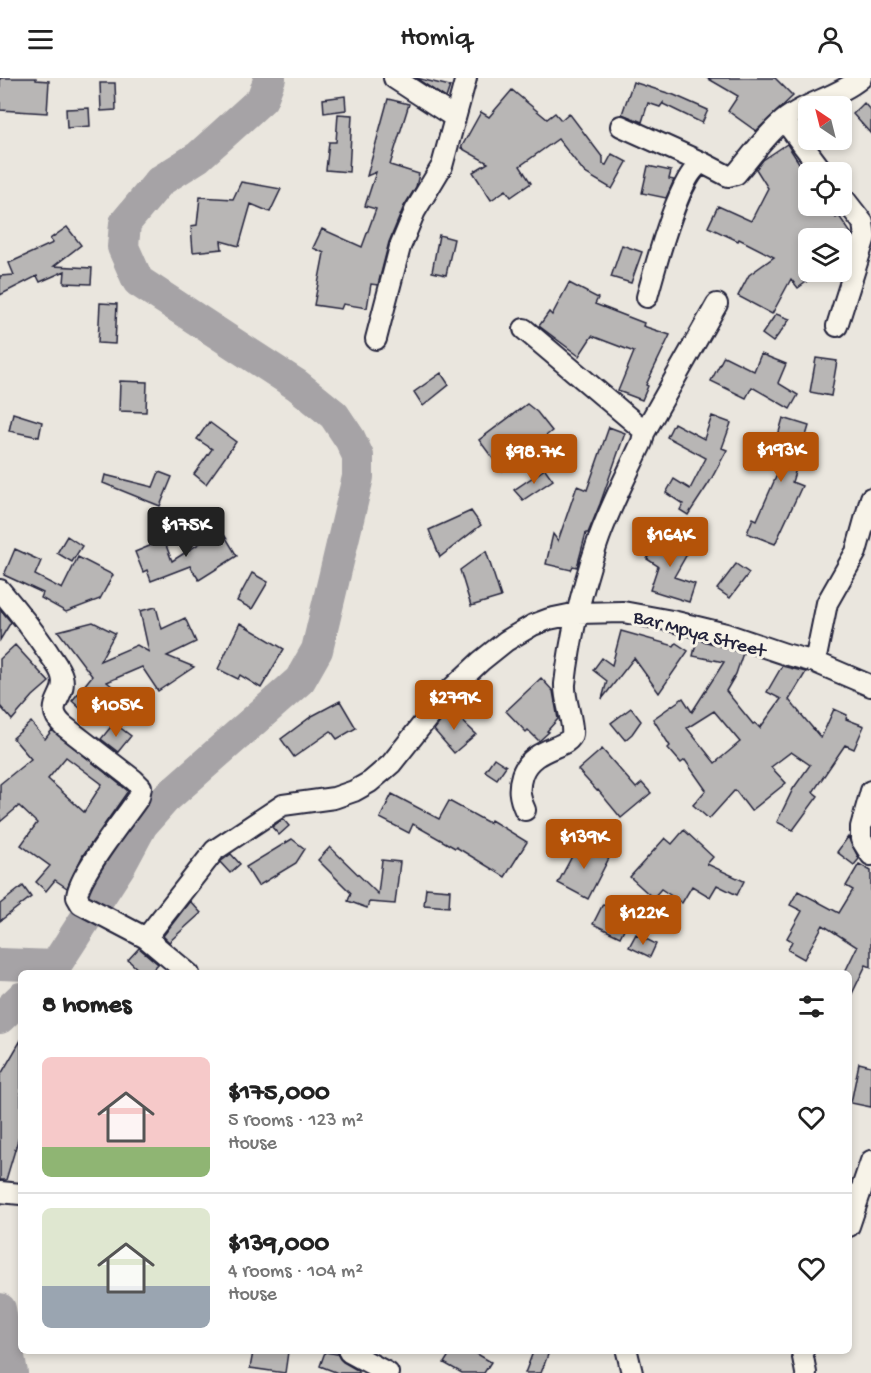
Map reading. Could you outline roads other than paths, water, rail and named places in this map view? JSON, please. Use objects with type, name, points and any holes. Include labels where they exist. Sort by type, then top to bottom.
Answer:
[{"type":"street","points":[[394,78],[454,117]]},
{"type":"street","points":[[376,339],[400,247],[415,211],[442,166],[466,78]]},
{"type":"street","points":[[621,126],[703,162],[728,176],[736,174],[784,120],[844,90],[861,78]]},
{"type":"street","points":[[784,120],[816,162]]},
{"type":"street","points":[[646,297],[681,190],[697,165],[703,162]]},
{"type":"street","points":[[837,326],[861,252],[865,230],[863,223],[852,209]]},
{"type":"street","points":[[525,810],[520,798],[519,785],[531,759],[572,738],[573,731],[565,686],[578,613],[597,545],[644,433],[717,304]]},
{"type":"street","points":[[524,329],[641,428],[644,433]]},
{"type":"street","points":[[814,662],[827,603],[856,552],[871,498]]},
{"type":"street","points":[[0,590],[30,625],[63,677],[63,688],[54,706],[56,718],[141,787],[139,797],[94,860],[80,886],[77,897],[81,904],[146,938],[184,970]]},
{"type":"street","name":"Bar Mpya Street","points":[[146,938],[215,850],[283,805],[334,798],[370,782],[391,764],[449,691],[498,648],[532,625],[549,619],[578,613],[623,612],[672,621],[726,634],[814,662],[871,686]]},
{"type":"street","points":[[871,791],[861,828],[861,839],[871,855]]},
{"type":"street","points":[[852,1206],[855,1187],[871,1161]]},
{"type":"street","points":[[0,1192],[18,1194]]},
{"type":"street","points":[[353,1354],[388,1373]]},
{"type":"street","points":[[627,1354],[632,1373]]},
{"type":"street","points":[[802,1354],[806,1373]]},
{"type":"waterway","points":[[50,970],[121,864],[142,825],[165,799],[300,680],[317,650],[358,477],[358,456],[350,439],[334,415],[297,385],[138,281],[123,247],[125,223],[160,181],[198,157],[262,99],[270,78]]},
{"type":"waterway","points":[[0,964],[55,966]]},
{"type":"waterway","points":[[0,1018],[18,1001]]},
{"type":"waterway","points":[[0,1309],[12,1373]]}]
